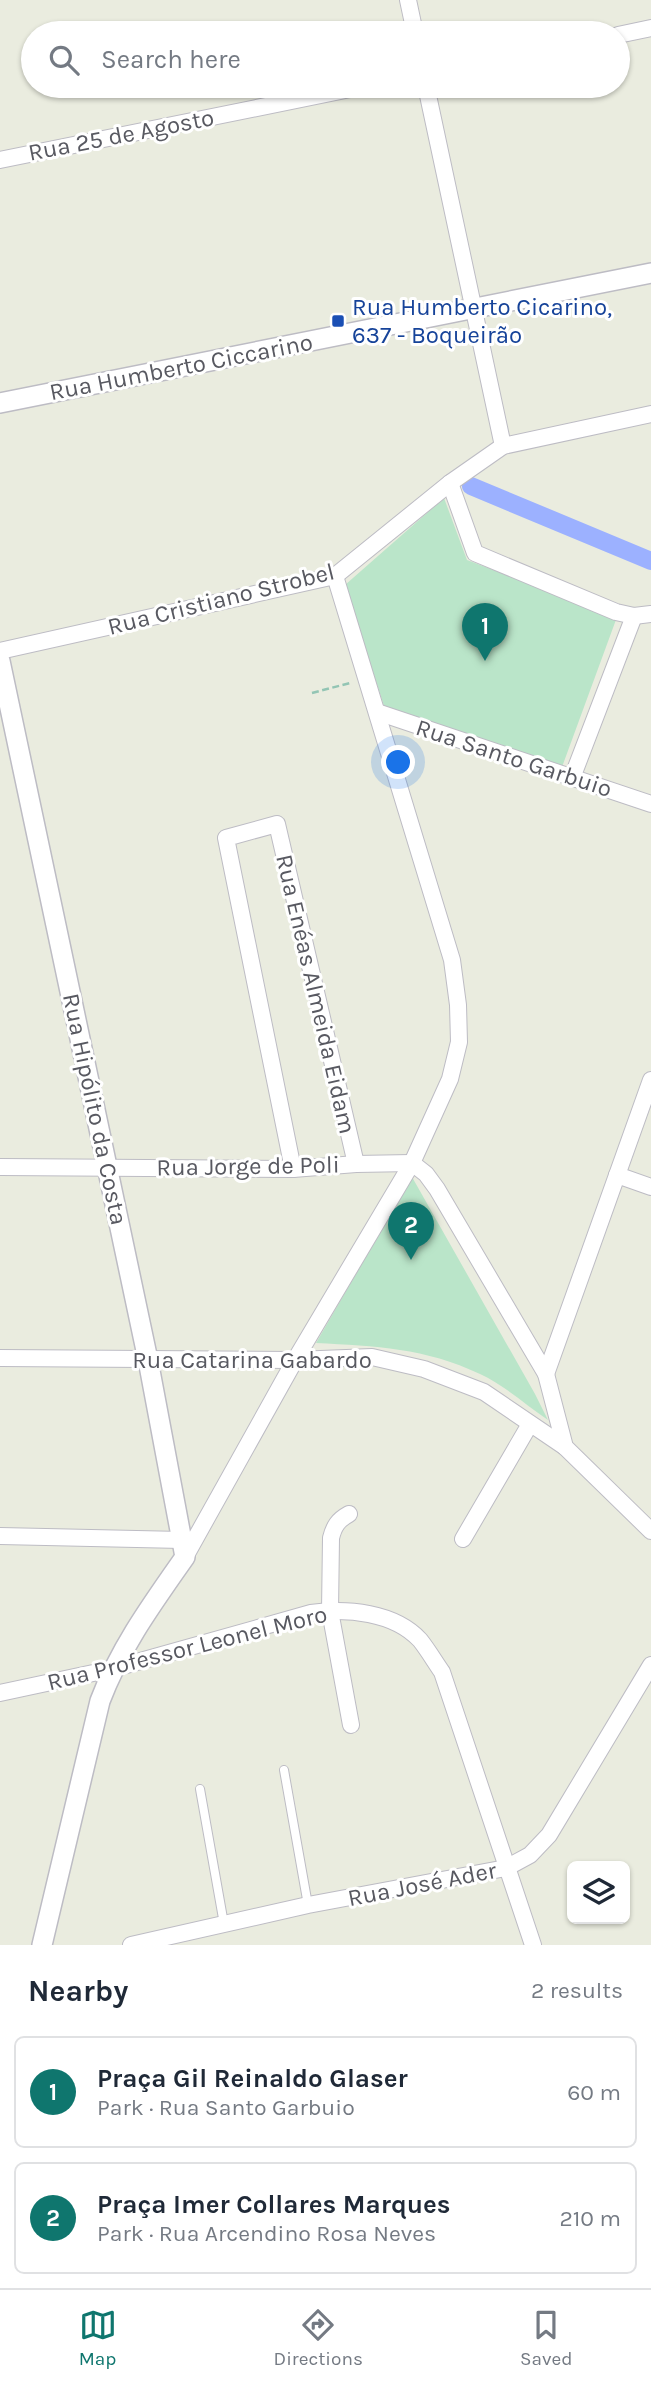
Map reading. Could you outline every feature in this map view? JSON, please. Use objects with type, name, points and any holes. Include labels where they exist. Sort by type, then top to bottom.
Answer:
[{"type":"street","points":[[408,0],[412,21]]},
{"type":"street","points":[[630,32],[651,28]]},
{"type":"street","name":"Rua 25 de Agosto","points":[[0,160],[306,98]]},
{"type":"street","points":[[429,98],[503,446]]},
{"type":"street","name":"Rua Humberto Ciccarino","points":[[0,403],[651,273]]},
{"type":"street","name":"Rua Cristiano Strobel","points":[[0,651],[335,576],[450,483],[503,446],[651,414]]},
{"type":"street","points":[[450,483],[475,553],[616,611],[634,616],[651,614]]},
{"type":"street","points":[[42,1945],[100,1701],[112,1669],[412,1163],[450,1079],[459,1042],[458,1005],[452,960],[335,576]]},
{"type":"street","points":[[572,778],[634,616]]},
{"type":"street","name":"Rua Hipólito da Costa","points":[[0,661],[148,1360],[183,1549]]},
{"type":"street","name":"Rua Santo Garbuio","points":[[377,712],[651,804]]},
{"type":"street","name":"Rua Enéas Almeida Eidam","points":[[293,1169],[226,838],[277,824],[356,1164]]},
{"type":"street","points":[[546,1374],[651,1080]]},
{"type":"street","points":[[412,1163],[426,1174],[437,1189],[546,1374],[565,1447]]},
{"type":"street","name":"Rua Jorge de Poli","points":[[0,1167],[293,1169],[412,1163]]},
{"type":"street","points":[[617,1175],[651,1187]]},
{"type":"street","name":"Rua Catarina Gabardo","points":[[0,1358],[295,1360],[372,1357],[424,1369],[484,1392],[565,1447],[651,1531]]},
{"type":"street","points":[[463,1539],[530,1424]]},
{"type":"street","points":[[349,1514],[339,1519],[331,1538],[330,1611],[351,1725]]},
{"type":"street","points":[[0,1536],[183,1549]]},
{"type":"street","name":"Rua Professor Leonel Moro","points":[[0,1693],[112,1669],[311,1613],[364,1613],[397,1623],[419,1640],[442,1672],[533,1945]]},
{"type":"street","name":"Rua José Ader","points":[[131,1945],[308,1905],[506,1868],[530,1855],[549,1835],[651,1665]]},
{"type":"lane","points":[[284,1770],[308,1905]]},
{"type":"lane","points":[[200,1789],[224,1924]]},
{"type":"path","points":[[312,693],[367,679]]},
{"type":"green space","points":[[444,498],[467,560],[617,617],[562,767],[384,706],[345,585]]},
{"type":"green space","points":[[412,1177],[548,1420],[506,1389],[460,1365],[400,1350],[316,1343]]},
{"type":"waterway","points":[[471,486],[651,561]]},
{"type":"place","name":"Rua Humberto Cicarino, 637 - Boqueirão","points":[[338,321]]},
{"type":"place","name":"Praça Gil Reinaldo Glaser","points":[[485,661]]},
{"type":"place","name":"Praça Imer Collares Marques","points":[[411,1260]]}]
